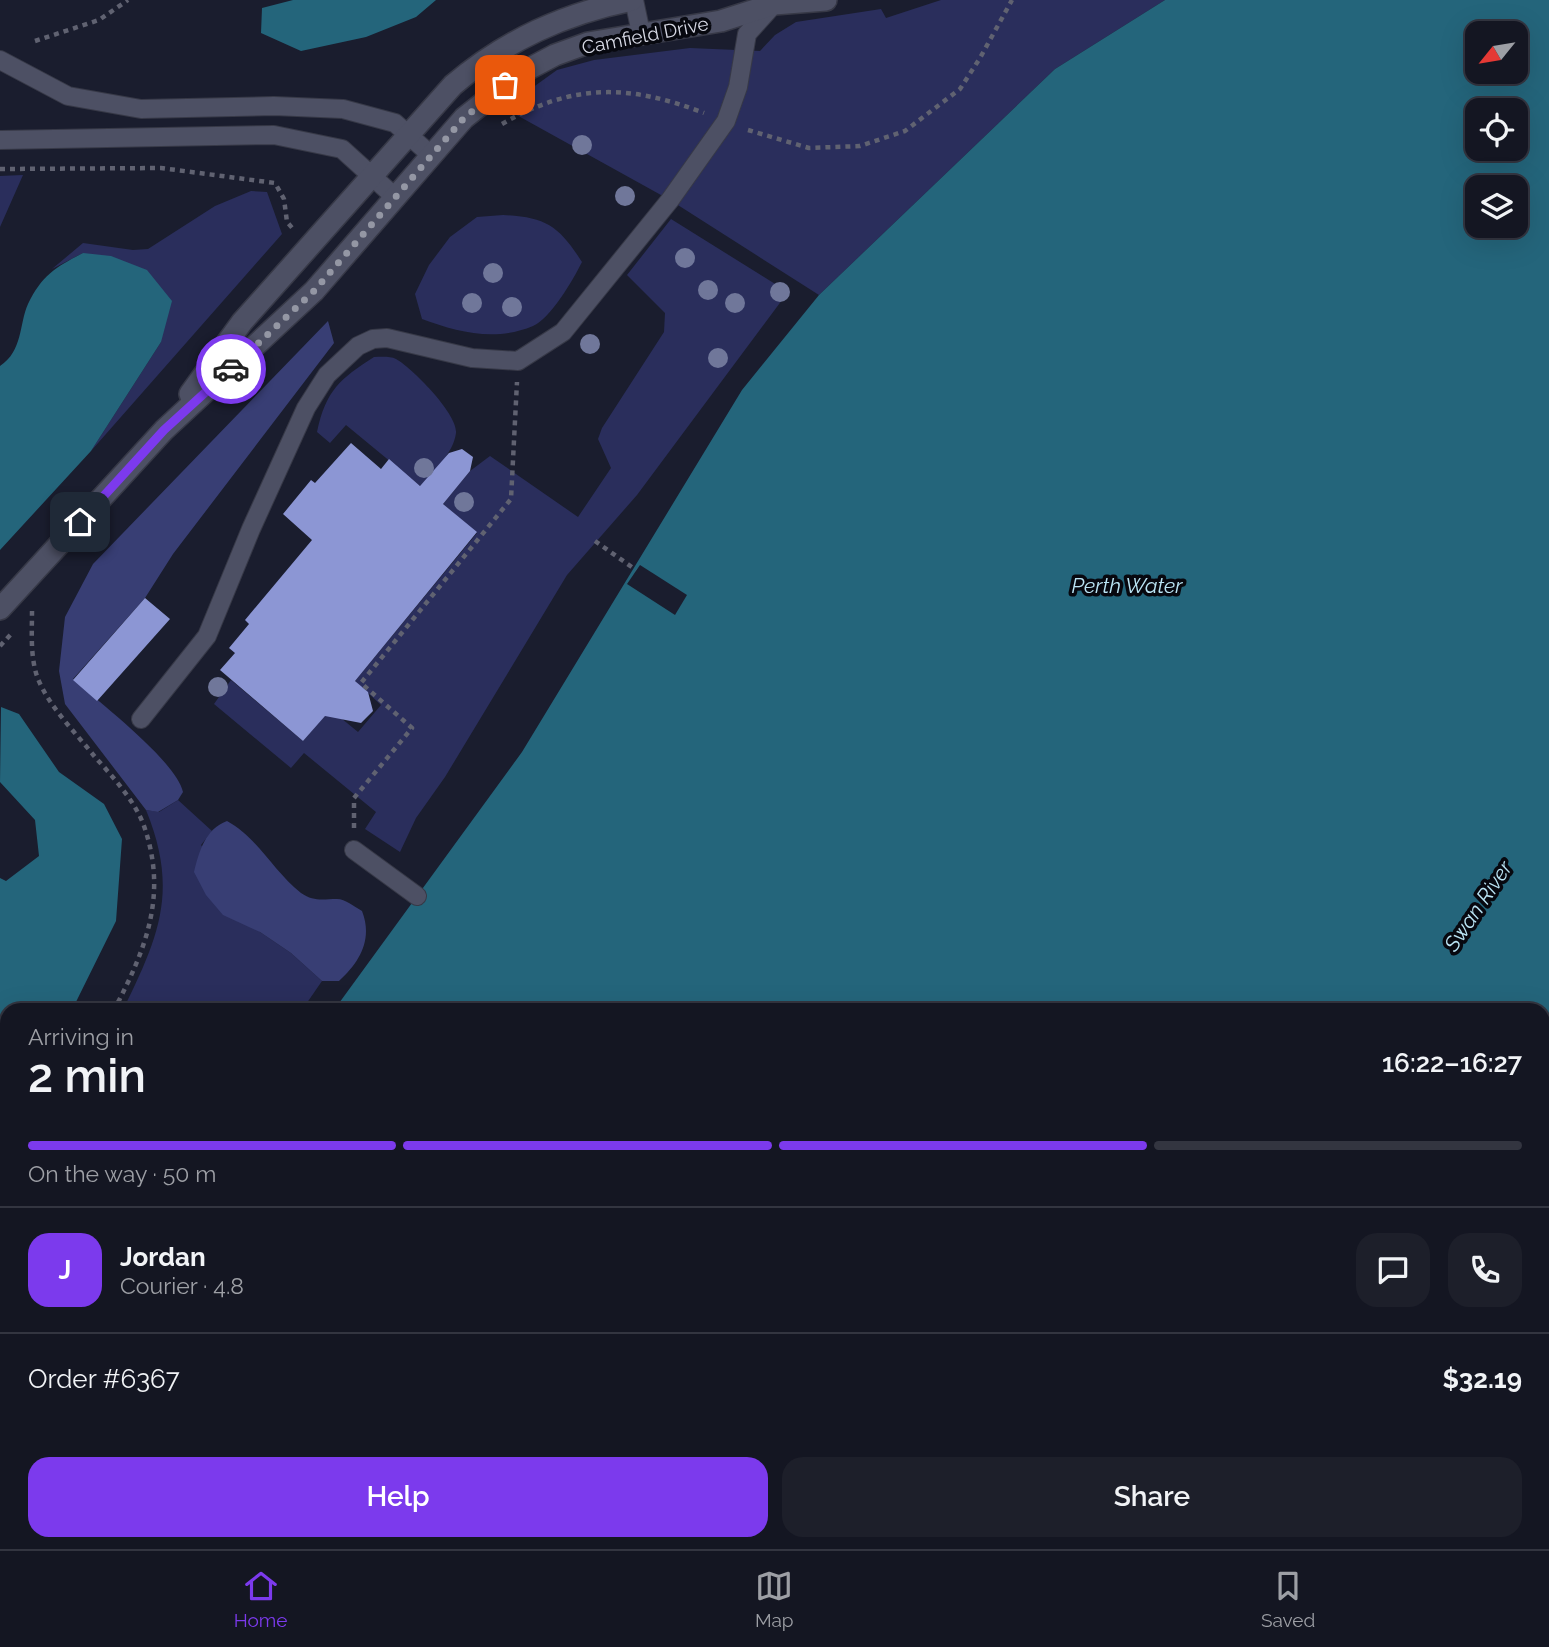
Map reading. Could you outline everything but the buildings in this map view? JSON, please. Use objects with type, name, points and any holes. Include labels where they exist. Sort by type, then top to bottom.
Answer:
[{"type":"street","name":"Camfield Drive","points":[[164,430],[242,322],[407,134],[463,77],[481,61],[518,38],[597,7],[633,0]]},
{"type":"street","name":"Camfield Drive","points":[[752,0],[774,4]]},
{"type":"street","name":"Camfield Drive","points":[[0,609],[164,430],[314,291],[464,118],[521,73],[555,55],[588,43],[721,22],[774,4],[826,0]]},
{"type":"lane","points":[[633,0],[641,33]]},
{"type":"lane","points":[[141,719],[207,636],[251,529],[306,408],[327,375],[358,346],[373,339],[387,338],[472,358],[517,361],[563,332],[670,200],[726,121],[738,87],[747,33],[774,4]]},
{"type":"lane","points":[[0,60],[68,96],[141,109],[274,106],[343,109],[395,123],[432,156]]},
{"type":"lane","points":[[0,140],[274,135],[342,149],[396,198]]},
{"type":"lane","points":[[354,850],[417,896]]},
{"type":"path","points":[[35,41],[99,20],[128,0]]},
{"type":"path","points":[[496,128],[549,101],[598,91],[650,95],[779,141],[809,148],[860,146],[905,131],[960,89],[1012,0]]},
{"type":"path","points":[[0,169],[161,168],[275,183],[284,199],[287,222],[302,238]]},
{"type":"path","points":[[354,850],[354,797],[412,728],[361,683],[512,499],[517,380]]},
{"type":"path","points":[[595,541],[636,570]]},
{"type":"path","points":[[41,601],[32,611],[32,649],[38,679],[64,719],[120,786],[144,825],[153,864],[154,912],[145,942],[117,1003]]},
{"type":"shaded area","points":[[941,0],[1165,0],[1055,69],[819,295],[670,200],[504,108],[557,70],[594,60],[690,48],[760,51],[775,35],[796,22],[881,9],[886,18]]},
{"type":"shaded area","points":[[23,175],[0,227],[0,176]]},
{"type":"shaded area","points":[[251,191],[267,192],[282,234],[91,451],[161,342],[83,253],[52,269],[83,243],[133,250],[148,249],[215,206]]},
{"type":"shaded area","points":[[503,215],[530,218],[550,226],[566,240],[582,262],[554,307],[533,326],[505,333],[462,331],[422,319],[415,294],[429,265],[450,237],[477,217]]},
{"type":"shaded area","points":[[671,219],[788,292],[637,495],[567,575],[445,777],[416,818],[400,852],[365,829],[376,812],[304,753],[291,768],[214,704],[231,680],[303,741],[330,709],[358,732],[381,705],[355,681],[477,533],[443,504],[470,471],[490,456],[578,517],[611,468],[598,439],[602,428],[664,332],[665,313],[627,275]]},
{"type":"shaded area","points":[[328,321],[334,343],[173,554],[145,598],[73,679],[136,733],[177,779],[183,792],[178,800],[158,812],[146,810],[65,704],[59,671],[65,617],[93,564]]},
{"type":"shaded area","points":[[374,357],[391,357],[403,364],[433,392],[455,425],[456,433],[451,448],[420,486],[346,425],[330,443],[317,432],[325,406],[336,387]]},
{"type":"shaded area","points":[[178,800],[212,831],[201,845],[260,932],[291,953],[322,981],[307,1003],[126,1003],[155,936],[160,913],[163,889],[161,865],[146,810],[159,812]]},
{"type":"shaded area","points":[[227,821],[248,836],[301,893],[314,899],[340,899],[362,911],[366,931],[363,949],[353,966],[339,981],[322,981],[291,953],[260,932],[223,915],[206,895],[194,872],[196,864],[208,835]]},
{"type":"water","points":[[293,0],[436,0],[416,17],[366,37],[301,51],[261,33],[262,8]]},
{"type":"water","name":"Perth Water","points":[[1165,0],[1549,0],[1549,1003],[339,1003],[522,752],[742,390],[819,295],[1055,69]]},
{"type":"water","points":[[83,253],[111,256],[147,270],[172,301],[161,342],[91,451],[0,550],[0,366],[13,353],[28,304],[44,279]]},
{"type":"water","points":[[1,707],[19,714],[59,772],[104,804],[122,839],[116,921],[75,1003],[0,1003],[0,878],[6,881],[39,856],[35,820],[0,782]]},
{"type":"pier","points":[[640,565],[687,595],[675,615],[627,584]]},
{"type":"way so far","points":[[231,369],[314,291],[464,118],[505,85]]},
{"type":"route","points":[[80,522],[164,430],[231,369]]},
{"type":"water label","name":"Swan River","points":[[1478,906]]}]
